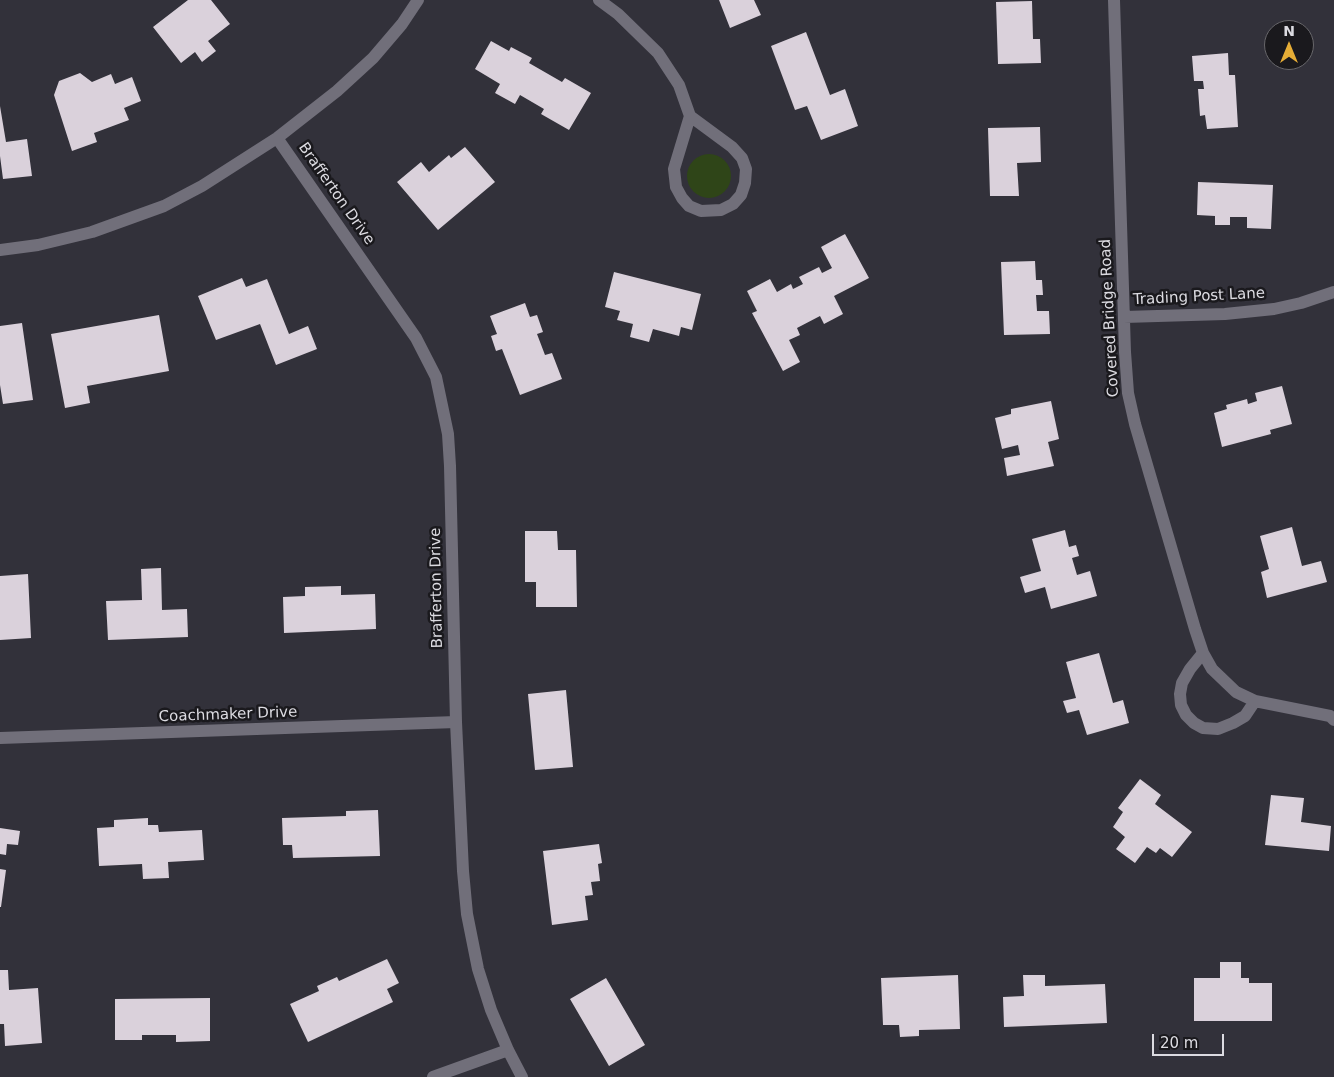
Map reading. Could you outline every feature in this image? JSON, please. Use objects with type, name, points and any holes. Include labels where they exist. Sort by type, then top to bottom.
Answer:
[{"type":"street","points":[[0,250],[66,239],[109,226],[156,209],[202,186],[277,138],[337,91],[373,58],[402,24],[418,0]]},
{"type":"street","points":[[599,0],[618,14],[658,54],[679,85],[690,116],[732,147],[742,158],[746,169],[745,183],[741,195],[722,210],[701,211],[689,206],[676,188],[674,169],[690,116]]},
{"type":"street","name":"Covered Bridge Road","points":[[1114,0],[1128,393],[1135,424],[1203,653],[1212,669],[1236,692],[1255,701],[1333,717]]},
{"type":"street","name":"Brafferton Drive","points":[[277,138],[416,338],[436,377],[448,434],[450,466],[456,722],[462,871],[467,914],[478,969],[491,1010],[522,1077]]},
{"type":"street","name":"Trading Post Lane","points":[[1124,317],[1225,314],[1274,309],[1334,292]]},
{"type":"street","points":[[1203,653],[1182,683],[1180,694],[1181,705],[1186,715],[1194,724],[1203,728],[1218,729],[1233,724],[1245,716],[1255,701]]},
{"type":"street","name":"Coachmaker Drive","points":[[0,738],[456,722]]},
{"type":"street","points":[[433,1077],[508,1050]]},
{"type":"green space","points":[[705,154],[713,154],[725,160],[731,176],[725,192],[713,198],[705,198],[693,192],[687,180],[687,172],[693,160]]},
{"type":"building","points":[[188,0],[211,0],[230,24],[208,41],[216,51],[202,62],[195,52],[181,63],[153,27]]},
{"type":"building","points":[[719,0],[754,0],[761,15],[730,28]]},
{"type":"building","points":[[1032,1],[1033,39],[1040,39],[1041,63],[998,64],[996,2]]},
{"type":"building","points":[[806,32],[830,95],[845,89],[858,126],[821,140],[807,106],[795,110],[771,46]]},
{"type":"building","points":[[491,41],[509,51],[511,47],[532,58],[529,63],[562,82],[565,78],[591,93],[569,130],[541,114],[544,109],[520,95],[515,104],[495,93],[500,84],[475,69]]},
{"type":"building","points":[[1228,53],[1229,75],[1235,75],[1238,127],[1207,129],[1205,115],[1200,116],[1198,89],[1204,89],[1203,81],[1194,81],[1192,56]]},
{"type":"building","points":[[80,73],[92,82],[111,74],[115,84],[132,77],[141,101],[124,108],[129,120],[94,133],[97,142],[72,151],[54,95],[59,81]]},
{"type":"building","points":[[0,106],[6,142],[27,139],[32,176],[3,179],[0,156]]},
{"type":"building","points":[[1040,127],[1041,162],[1017,163],[1019,196],[990,196],[988,128]]},
{"type":"building","points":[[465,147],[495,182],[438,230],[397,182],[421,162],[429,172],[449,155],[451,158]]},
{"type":"building","points":[[1198,182],[1273,185],[1271,229],[1247,228],[1247,217],[1230,217],[1230,225],[1215,225],[1215,216],[1197,215]]},
{"type":"building","points":[[845,234],[869,278],[834,296],[843,314],[824,324],[820,316],[797,328],[800,335],[789,340],[800,362],[783,371],[752,313],[757,311],[747,291],[770,279],[777,292],[791,284],[793,289],[803,284],[799,277],[819,267],[822,273],[832,268],[821,247]]},
{"type":"building","points":[[1035,261],[1036,280],[1042,280],[1043,295],[1036,295],[1037,311],[1049,311],[1050,334],[1004,335],[1001,262]]},
{"type":"building","points":[[614,272],[701,294],[692,330],[681,327],[679,336],[653,329],[649,342],[630,337],[633,324],[617,320],[620,311],[605,307]]},
{"type":"building","points":[[242,278],[246,287],[267,279],[289,334],[308,326],[317,349],[276,365],[260,324],[216,340],[198,296]]},
{"type":"building","points":[[525,303],[530,317],[537,315],[543,332],[537,334],[545,355],[552,353],[562,379],[520,395],[502,349],[496,351],[491,336],[497,334],[490,316]]},
{"type":"building","points":[[159,315],[169,371],[87,386],[90,403],[65,408],[51,334]]},
{"type":"building","points":[[22,323],[33,400],[3,404],[0,385],[0,326]]},
{"type":"building","points":[[1282,386],[1292,424],[1270,430],[1271,434],[1222,447],[1214,413],[1227,409],[1226,405],[1247,399],[1248,404],[1257,401],[1255,393]]},
{"type":"building","points":[[1051,401],[1059,439],[1048,442],[1054,466],[1007,476],[1004,458],[1020,455],[1018,445],[1002,449],[995,418],[1011,414],[1011,409]]},
{"type":"building","points":[[1292,527],[1302,566],[1321,561],[1327,582],[1267,598],[1261,572],[1269,569],[1260,536]]},
{"type":"building","points":[[1065,530],[1069,547],[1076,545],[1079,556],[1072,558],[1077,575],[1090,571],[1097,596],[1051,609],[1045,587],[1025,593],[1020,577],[1041,571],[1032,539]]},
{"type":"building","points":[[525,531],[557,531],[558,550],[576,550],[577,607],[536,607],[536,582],[525,582]]},
{"type":"building","points":[[161,568],[162,610],[187,609],[188,637],[108,640],[106,601],[142,600],[141,569]]},
{"type":"building","points":[[28,574],[31,638],[0,640],[0,576]]},
{"type":"building","points":[[341,586],[341,595],[375,594],[376,629],[284,633],[283,597],[305,596],[305,587]]},
{"type":"building","points":[[1099,653],[1113,703],[1123,700],[1129,723],[1087,735],[1079,710],[1067,713],[1063,701],[1076,698],[1066,662]]},
{"type":"building","points":[[566,690],[573,767],[535,770],[528,694]]},
{"type":"building","points":[[1140,779],[1161,795],[1155,804],[1192,832],[1172,857],[1160,848],[1156,853],[1147,847],[1135,863],[1116,849],[1125,837],[1113,827],[1123,812],[1118,808]]},
{"type":"building","points":[[1271,795],[1304,798],[1301,822],[1331,826],[1329,851],[1265,845]]},
{"type":"building","points":[[378,810],[380,856],[293,858],[292,845],[283,845],[282,818],[346,816],[346,811]]},
{"type":"building","points":[[148,818],[148,825],[158,825],[159,832],[202,830],[204,860],[168,862],[169,878],[143,879],[142,864],[99,866],[97,828],[114,827],[114,820]]},
{"type":"building","points":[[0,828],[20,831],[18,845],[7,844],[6,855],[0,854]]},
{"type":"building","points":[[599,844],[602,863],[598,864],[600,881],[591,882],[593,895],[585,896],[588,920],[552,925],[543,851]]},
{"type":"building","points":[[0,869],[6,870],[1,907],[0,907]]},
{"type":"building","points":[[387,959],[399,983],[387,989],[393,1002],[308,1042],[290,1004],[319,991],[317,986],[337,977],[339,981]]},
{"type":"building","points":[[1220,962],[1241,962],[1241,978],[1249,978],[1249,983],[1272,983],[1272,1021],[1194,1021],[1194,978],[1220,978]]},
{"type":"building","points":[[0,970],[8,970],[9,990],[38,988],[42,1043],[5,1046],[4,1024],[0,1024]]},
{"type":"building","points":[[958,975],[960,1029],[919,1030],[919,1036],[900,1037],[899,1025],[883,1025],[881,978]]},
{"type":"building","points":[[1023,975],[1045,975],[1045,986],[1105,984],[1107,1023],[1004,1027],[1003,997],[1024,996]]},
{"type":"building","points":[[606,978],[645,1045],[609,1066],[570,999]]},
{"type":"building","points":[[210,998],[210,1041],[176,1042],[176,1035],[142,1035],[142,1040],[115,1040],[115,999]]}]
